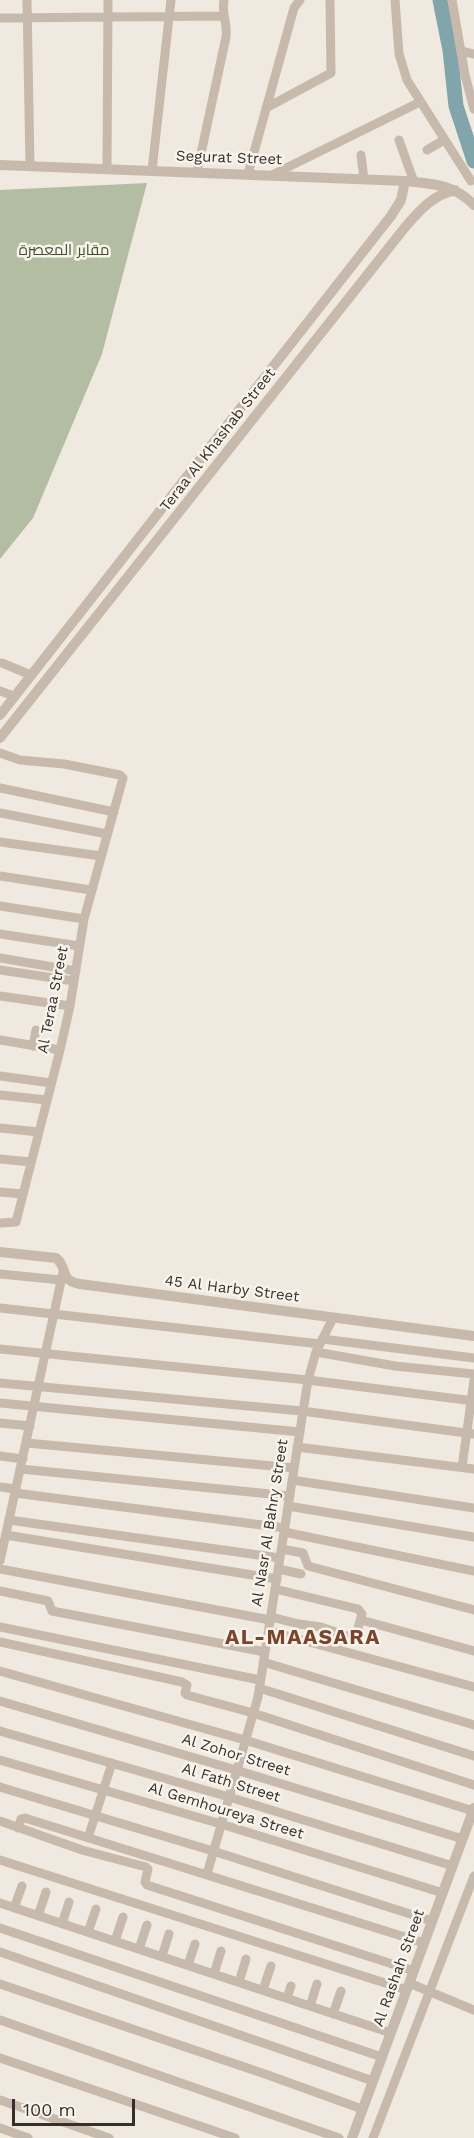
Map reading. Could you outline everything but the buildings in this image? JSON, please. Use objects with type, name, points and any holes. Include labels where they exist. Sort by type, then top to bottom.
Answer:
[{"type":"street","points":[[27,0],[30,165]]},
{"type":"street","points":[[107,168],[108,0]]},
{"type":"street","points":[[152,170],[171,0]]},
{"type":"street","points":[[197,172],[226,37],[223,16],[224,0]]},
{"type":"street","points":[[248,174],[294,8],[300,0]]},
{"type":"street","points":[[266,108],[331,73],[330,0]]},
{"type":"street","points":[[395,0],[402,67],[407,80],[472,180]]},
{"type":"street","points":[[452,0],[469,94],[474,109]]},
{"type":"street","points":[[0,18],[223,16]]},
{"type":"street","points":[[461,51],[474,54]]},
{"type":"street","points":[[272,175],[420,102]]},
{"type":"street","points":[[427,150],[444,140]]},
{"type":"street","points":[[399,141],[410,182]]},
{"type":"street","points":[[361,155],[363,179]]},
{"type":"street","name":"Segurat Street","points":[[0,165],[363,179],[410,182],[455,190]]},
{"type":"street","name":"Teraa Al Khashab Street","points":[[0,738],[406,226],[430,200],[472,180]]},
{"type":"street","name":"Teraa Al Khashab Street","points":[[0,715],[391,216],[410,182]]},
{"type":"street","points":[[455,190],[474,205]]},
{"type":"street","points":[[391,216],[406,226]]},
{"type":"street","points":[[107,577],[120,588]]},
{"type":"street","points":[[2,663],[31,675]]},
{"type":"street","points":[[0,691],[14,696]]},
{"type":"street","name":"Al Teraa Street","points":[[0,753],[20,760],[64,764],[123,776],[84,919],[70,1006],[16,1222],[13,1224],[0,1223]]},
{"type":"street","points":[[0,788],[114,812]]},
{"type":"street","points":[[0,813],[107,834]]},
{"type":"street","points":[[0,842],[101,856]]},
{"type":"street","points":[[0,876],[91,890]]},
{"type":"street","points":[[0,906],[84,919]]},
{"type":"street","points":[[0,933],[79,946]]},
{"type":"street","points":[[0,958],[76,971]]},
{"type":"street","points":[[0,970],[74,981]]},
{"type":"street","points":[[0,996],[70,1006]]},
{"type":"street","points":[[33,1046],[36,1030]]},
{"type":"street","points":[[0,1040],[60,1050]]},
{"type":"street","points":[[0,1076],[51,1083]]},
{"type":"street","points":[[0,1095],[47,1100]]},
{"type":"street","points":[[0,1128],[39,1132]]},
{"type":"street","points":[[0,1159],[31,1162]]},
{"type":"street","points":[[0,1192],[23,1194]]},
{"type":"street","name":"45 Al Harby Street","points":[[0,1252],[56,1258],[62,1263],[62,1276],[80,1284],[474,1336]]},
{"type":"street","points":[[0,1274],[62,1276],[0,1561]]},
{"type":"street","points":[[0,1308],[319,1345],[474,1358]]},
{"type":"street","name":"Al Nasr Al Bahry Street","points":[[207,1874],[260,1684],[308,1380],[319,1345],[333,1318]]},
{"type":"street","points":[[319,1345],[395,1366],[474,1374]]},
{"type":"street","points":[[0,1349],[308,1380],[473,1401]]},
{"type":"street","points":[[462,1467],[470,1433],[474,1380]]},
{"type":"street","points":[[0,1383],[302,1411],[470,1433]]},
{"type":"street","points":[[0,1403],[300,1432]]},
{"type":"street","points":[[0,1423],[30,1426]]},
{"type":"street","points":[[27,1443],[294,1468]]},
{"type":"street","points":[[297,1446],[474,1469]]},
{"type":"street","points":[[0,1456],[23,1459]]},
{"type":"street","points":[[21,1469],[290,1496]]},
{"type":"street","points":[[292,1480],[474,1508]]},
{"type":"street","points":[[0,1487],[285,1530],[474,1572]]},
{"type":"street","points":[[288,1506],[474,1537]]},
{"type":"street","points":[[6,1527],[281,1553],[303,1553],[308,1566],[474,1610]]},
{"type":"street","points":[[0,1569],[321,1627],[352,1638],[356,1636],[362,1614],[360,1610],[276,1584],[6,1527]]},
{"type":"street","points":[[279,1569],[301,1574]]},
{"type":"street","points":[[0,1591],[48,1601],[51,1611],[264,1657],[474,1725]]},
{"type":"street","points":[[361,1620],[474,1651]]},
{"type":"street","points":[[0,1627],[260,1684],[474,1756]]},
{"type":"street","points":[[268,1631],[474,1687]]},
{"type":"street","points":[[0,1642],[182,1682],[187,1685],[185,1693],[187,1695],[253,1713],[474,1785]]},
{"type":"street","points":[[0,1671],[245,1740],[474,1810]]},
{"type":"street","name":"Al Zohor Street","points":[[0,1701],[463,1839]]},
{"type":"street","name":"Al Fath Street","points":[[0,1731],[229,1797],[453,1866]]},
{"type":"street","name":"Al Gemhoureya Street","points":[[0,1760],[221,1824],[443,1893]]},
{"type":"street","points":[[88,1838],[112,1763]]},
{"type":"street","points":[[0,1787],[213,1851],[432,1921]]},
{"type":"street","name":"Al Rashah Street","points":[[352,2138],[474,1810]]},
{"type":"street","points":[[18,1828],[24,1817],[424,1942]]},
{"type":"street","points":[[0,1821],[82,1850],[146,1867],[148,1869],[145,1882],[147,1885],[414,1971]]},
{"type":"street","points":[[0,1860],[430,1992],[474,2010]]},
{"type":"street","points":[[373,2138],[474,1876]]},
{"type":"street","points":[[14,1908],[22,1886]]},
{"type":"street","points":[[38,1916],[46,1892]]},
{"type":"street","points":[[62,1924],[69,1902]]},
{"type":"street","points":[[0,1904],[391,2033]]},
{"type":"street","points":[[88,1932],[96,1909]]},
{"type":"street","points":[[115,1941],[123,1917]]},
{"type":"street","points":[[139,1949],[147,1925]]},
{"type":"street","points":[[0,1929],[382,2057]]},
{"type":"street","points":[[162,1956],[169,1934]]},
{"type":"street","points":[[188,1965],[195,1944]]},
{"type":"street","points":[[214,1974],[221,1951]]},
{"type":"street","points":[[0,1952],[373,2081]]},
{"type":"street","points":[[239,1982],[246,1959]]},
{"type":"street","points":[[263,1990],[271,1966]]},
{"type":"street","points":[[0,1984],[362,2109]]},
{"type":"street","points":[[310,2006],[317,1984]]},
{"type":"street","points":[[287,1998],[291,1986]]},
{"type":"street","points":[[333,2014],[341,1991]]},
{"type":"street","points":[[0,2020],[339,2138]]},
{"type":"street","points":[[0,2058],[235,2138]]},
{"type":"street","points":[[0,2100],[109,2138]]},
{"type":"street","points":[[0,2128],[28,2138]]},
{"type":"green space","name":"مقابر المعصرة","points":[[147,183],[102,354],[33,518],[0,559],[0,190]]},
{"type":"waterway","points":[[440,0],[450,50],[456,106],[474,161]]},
{"type":"district","name":"AL-MAASARA","points":[[303,1638]]}]
